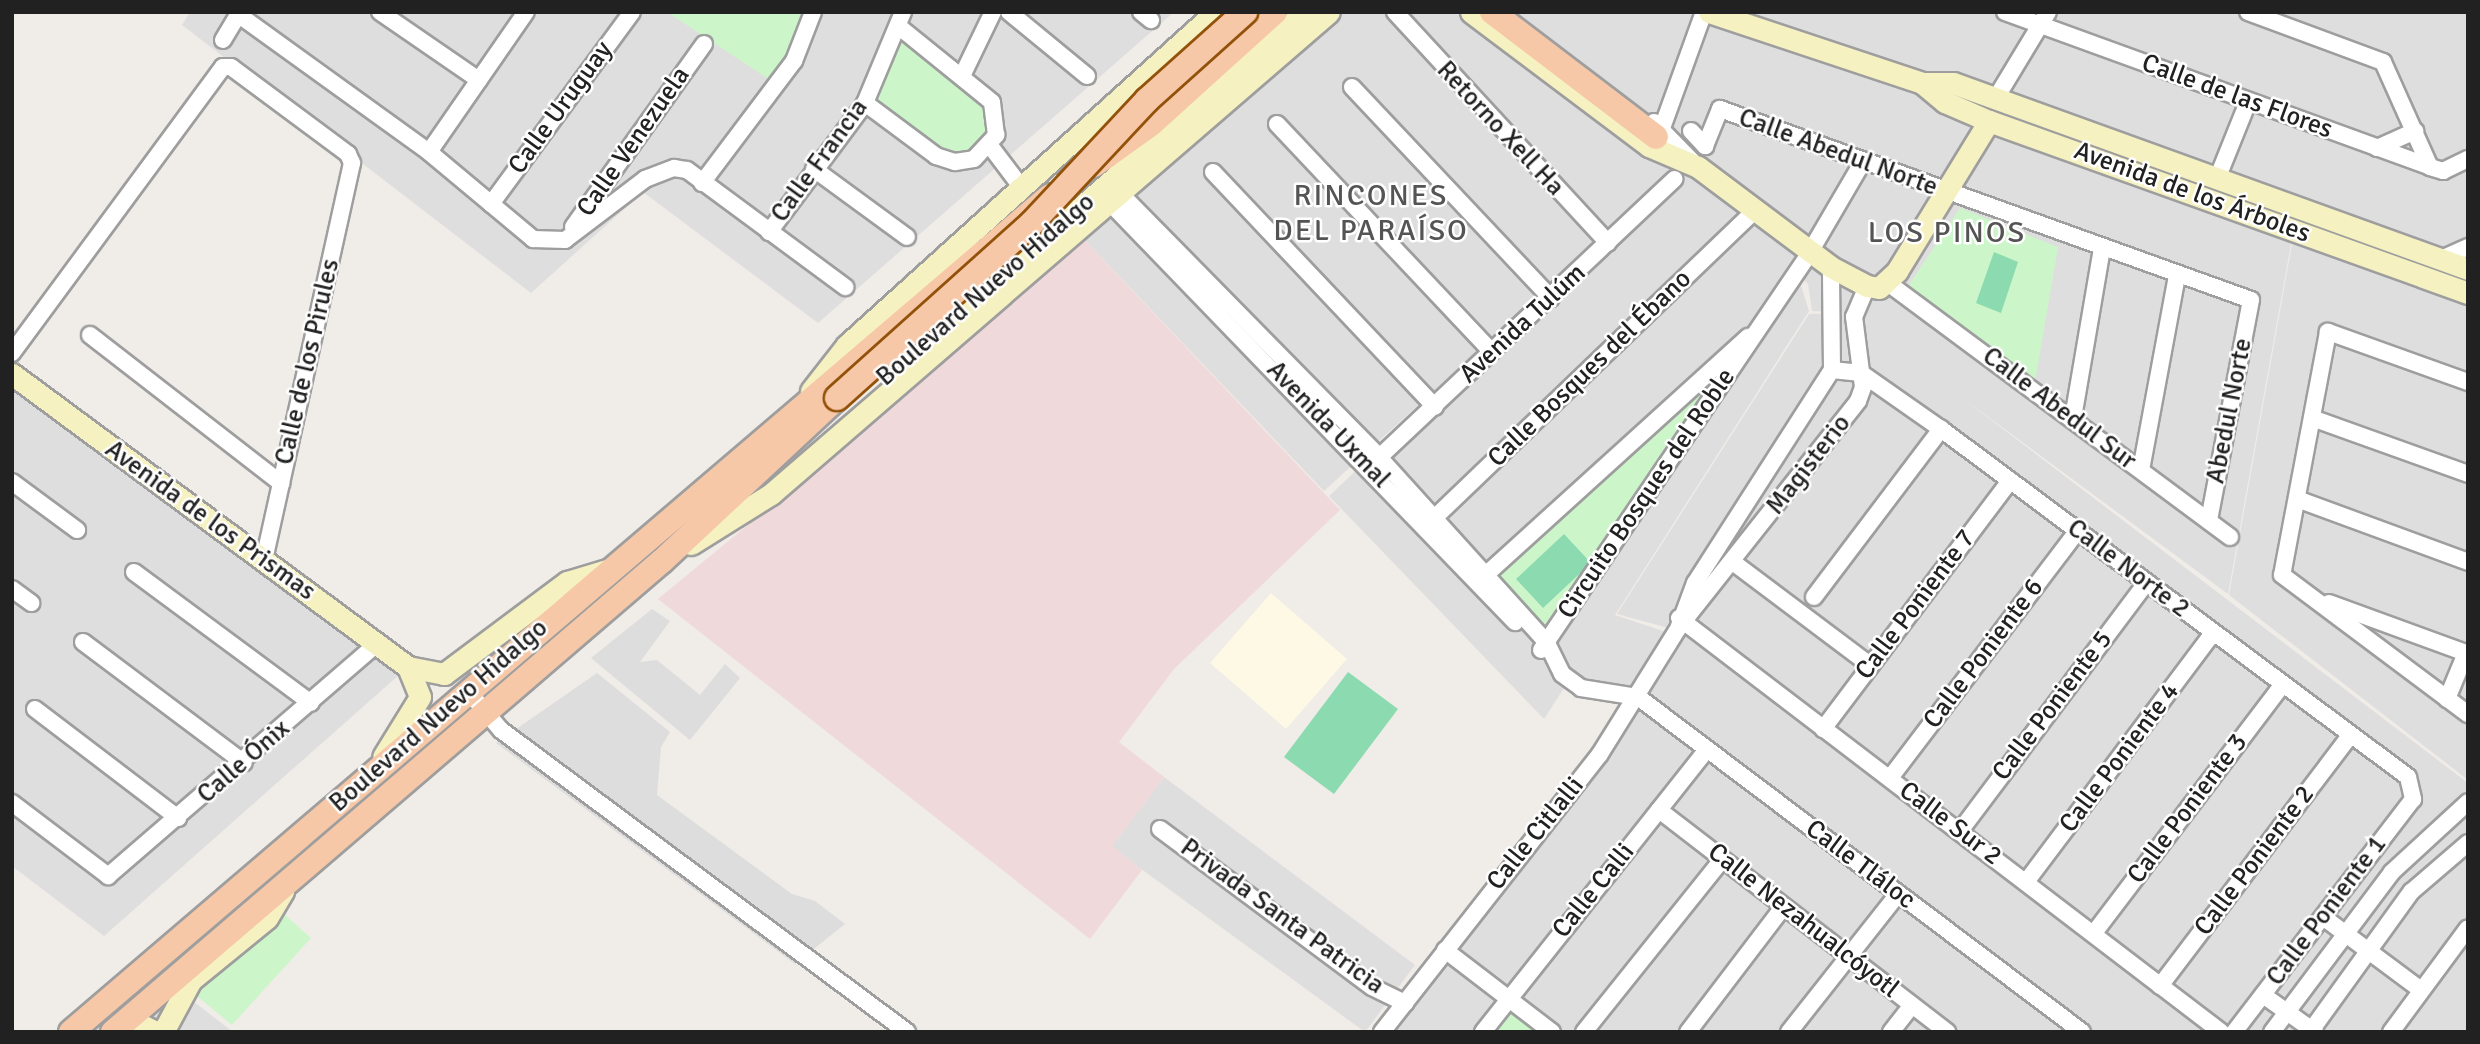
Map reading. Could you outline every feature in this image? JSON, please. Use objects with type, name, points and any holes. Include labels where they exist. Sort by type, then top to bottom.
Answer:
[{"type":"main road","name":"Boulevard Nuevo Hidalgo","points":[[71,1032],[468,691],[478,667],[568,592],[610,569],[1021,216],[1151,124],[1275,12]]},
{"type":"main road","name":"Boulevard Nuevo Hidalgo","points":[[662,561],[770,477],[1304,12]]},
{"type":"main road","points":[[662,561],[771,494],[1116,199],[1329,12]]},
{"type":"main road","points":[[1471,12],[1649,146],[1698,167]]},
{"type":"main road","points":[[1492,12],[1659,132],[1698,167],[1831,267],[1877,285],[1950,194],[1989,121]]},
{"type":"main road","name":"Avenida de los Árboles","points":[[1706,12],[1922,83],[1953,83],[2468,269]]},
{"type":"main road","name":"Boulevard Nuevo Hidalgo","points":[[806,398],[847,345],[1022,188],[1235,14]]},
{"type":"main road","name":"Boulevard Nuevo Hidalgo","points":[[113,1032],[175,989],[291,878],[662,561],[837,398],[1032,223],[1147,100],[1235,14]]},
{"type":"main road","name":"Avenida de los Árboles","points":[[1922,83],[1945,103],[1989,121],[2468,293]]},
{"type":"main road","points":[[1140,177],[1164,136]]},
{"type":"main road","name":"Avenida de los Prismas","points":[[12,374],[408,667],[444,674],[567,582],[610,569]]},
{"type":"main road","points":[[370,776],[415,714],[420,697],[408,667]]},
{"type":"main road","points":[[149,1030],[175,989],[193,938],[250,877]]},
{"type":"main road","points":[[149,1030],[175,989]]},
{"type":"street","points":[[380,12],[479,80]]},
{"type":"street","name":"Calle Uruguay","points":[[491,204],[632,12]]},
{"type":"street","points":[[702,183],[794,61],[813,12]]},
{"type":"street","points":[[962,76],[993,12]]},
{"type":"street","points":[[1009,12],[1087,76]]},
{"type":"street","name":"Retorno Xell Ha","points":[[1395,12],[1608,243]]},
{"type":"street","points":[[1509,12],[1659,132],[1706,12]]},
{"type":"street","name":"Calle de las Flores","points":[[2005,12],[2044,19],[2248,102],[2430,167],[2443,171],[2468,159]]},
{"type":"street","points":[[2248,12],[2383,62],[2430,167]]},
{"type":"street","points":[[429,152],[524,13]]},
{"type":"street","points":[[223,40],[239,14],[429,152],[533,239],[565,240],[645,179],[674,168],[702,183],[845,287]]},
{"type":"street","points":[[865,103],[936,156],[974,159],[990,147],[997,120],[992,102],[901,19]]},
{"type":"street","name":"Calle Francia","points":[[769,232],[865,103],[901,19]]},
{"type":"street","points":[[1996,98],[2044,19]]},
{"type":"street","name":"Calle Venezuela","points":[[565,240],[704,44]]},
{"type":"street","name":"Calle de los Pirules","points":[[12,353],[223,67],[242,75],[352,163],[264,560]]},
{"type":"street","points":[[1352,87],[1550,298]]},
{"type":"street","points":[[2217,179],[2248,102]]},
{"type":"street","name":"Calle Abedul Norte","points":[[1691,131],[1705,146],[1720,109],[1861,163],[2251,300]]},
{"type":"street","points":[[1277,124],[1492,352]]},
{"type":"street","points":[[2377,148],[2415,131]]},
{"type":"street","points":[[990,147],[1022,188]]},
{"type":"street","points":[[620,159],[645,179]]},
{"type":"street","name":"Circuito Bosques del Roble","points":[[1546,649],[1750,336],[1810,252],[1861,163]]},
{"type":"street","points":[[814,169],[907,237]]},
{"type":"street","points":[[1213,172],[1435,407]]},
{"type":"street","name":"Avenida Tulúm","points":[[1374,462],[1674,179]]},
{"type":"street","name":"Avenida Uxmal","points":[[1116,199],[1374,462],[1581,688],[1638,697]]},
{"type":"street","name":"Calle Bosques del Ébano","points":[[1430,522],[1755,211]]},
{"type":"street","points":[[2441,259],[2468,247]]},
{"type":"street","points":[[2073,418],[2102,248]]},
{"type":"street","name":"Magisterio","points":[[1682,622],[1695,583],[1832,370],[1831,267]]},
{"type":"street","points":[[2141,470],[2177,275]]},
{"type":"street","name":"Magisterio","points":[[1682,622],[1734,563],[1858,401],[1861,373],[1854,317],[1877,285]]},
{"type":"street","name":"Calle Abedul Sur","points":[[1877,285],[2073,418],[2230,537]]},
{"type":"street","name":"Abedul Norte","points":[[2209,521],[2251,300]]},
{"type":"street","points":[[2468,383],[2328,332],[2282,575],[2468,714]]},
{"type":"street","points":[[90,335],[281,483]]},
{"type":"street","name":"Circuito Bosques del Roble","points":[[1482,578],[1726,351],[1750,336]]},
{"type":"street","name":"Calle Norte 2","points":[[1832,370],[1861,373],[1941,429],[2147,582],[2414,787]]},
{"type":"street","points":[[2312,418],[2468,474]]},
{"type":"street","points":[[1814,597],[1941,429]]},
{"type":"street","name":"Calle Poniente 7","points":[[1823,729],[2010,481]]},
{"type":"street","points":[[12,482],[77,530]]},
{"type":"street","points":[[2297,499],[2468,562]]},
{"type":"street","name":"Calle Poniente 6","points":[[1890,778],[2078,530]]},
{"type":"street","points":[[1734,563],[1870,665]]},
{"type":"street","points":[[134,572],[311,703]]},
{"type":"street","name":"Calle Poniente 5","points":[[1960,831],[2147,582]]},
{"type":"street","points":[[12,589],[31,603]]},
{"type":"street","points":[[2314,597],[2467,653],[2447,699]]},
{"type":"street","name":"Calle Citlalli","points":[[1382,1032],[1638,697],[1682,622]]},
{"type":"street","name":"Calle Sur 2","points":[[1682,622],[2221,1032]]},
{"type":"street","name":"Calle Poniente 4","points":[[2026,882],[2213,633]]},
{"type":"street","points":[[83,642],[244,764]]},
{"type":"street","name":"Calle Ónix","points":[[12,803],[108,876],[244,764],[377,644]]},
{"type":"street","name":"Calle Poniente 3","points":[[2094,933],[2282,685]]},
{"type":"street","points":[[468,691],[501,730],[907,1032]]},
{"type":"street","name":"Calle Tláloc","points":[[1638,697],[1706,751],[2082,1032]]},
{"type":"street","points":[[35,709],[178,818]]},
{"type":"street","name":"Calle Poniente 2","points":[[2161,986],[2350,736]]},
{"type":"street","name":"Calle Calli","points":[[1483,1032],[1706,751]]},
{"type":"street","name":"Calle Poniente 1","points":[[2234,1032],[2413,799],[2414,787]]},
{"type":"street","points":[[2273,1032],[2392,872],[2468,802]]},
{"type":"street","name":"Calle Nezahualcóyotl","points":[[1659,810],[1947,1032]]},
{"type":"street","name":"Privada Santa Patricia","points":[[1160,829],[1372,987],[1405,1003]]},
{"type":"street","points":[[2263,995],[2312,1031],[2412,892],[2468,843]]},
{"type":"street","points":[[1584,1032],[1722,860]]},
{"type":"street","points":[[1789,1032],[1898,894]]},
{"type":"street","points":[[1688,1032],[1784,906]]},
{"type":"street","points":[[2323,917],[2421,990]]},
{"type":"street","points":[[2391,1032],[2468,928]]},
{"type":"street","points":[[1445,950],[1552,1032]]},
{"type":"street","points":[[1891,1032],[1912,1005]]},
{"type":"shaded area","points":[[190,12],[1174,12],[818,323],[643,192],[531,293],[182,25]]},
{"type":"shaded area","points":[[1317,12],[1726,12],[2295,222],[2228,594],[1961,397],[2468,783],[2468,1032],[2229,1032],[2254,1001],[2279,1019],[2254,1000],[2227,1032],[2210,1032],[1680,631],[1617,614],[1809,314],[1849,313],[1812,311],[1808,284],[1797,273],[1809,311],[1615,615],[1669,633],[1624,701],[1564,688],[1544,719],[1329,496],[1665,180],[1324,491],[1074,229]]},
{"type":"shaded area","points":[[1733,12],[2468,12],[2468,280]]},
{"type":"shaded area","points":[[2296,222],[2468,284],[2468,780],[2229,595]]},
{"type":"shaded area","points":[[1074,229],[1340,510],[1174,669],[1119,742],[1164,777],[1112,846],[1142,870],[1090,939],[658,599],[782,497]]},
{"type":"shaded area","points":[[12,380],[408,667],[104,936],[12,866]]},
{"type":"shaded area","points":[[1271,593],[1347,659],[1286,729],[1210,663]]},
{"type":"shaded area","points":[[652,609],[670,621],[640,662],[657,660],[700,695],[725,664],[740,678],[690,740],[591,658]]},
{"type":"shaded area","points":[[1680,632],[2207,1032],[1378,1032],[1591,759]]},
{"type":"shaded area","points":[[597,673],[670,732],[661,747],[657,795],[792,894],[815,901],[845,924],[795,964],[496,743]]},
{"type":"shaded area","points":[[1164,777],[1415,965],[1365,1032],[1111,847]]},
{"type":"shaded area","points":[[160,974],[193,1001],[233,1032],[94,1032]]},
{"type":"green space","points":[[667,12],[813,12],[776,84]]},
{"type":"green space","points":[[898,26],[992,102],[996,135],[955,162],[865,103]]},
{"type":"green space","points":[[1960,208],[2058,247],[2035,382],[1907,288]]},
{"type":"green space","points":[[1994,252],[2018,262],[2001,313],[1976,303]]},
{"type":"green space","points":[[1732,354],[1548,628],[1494,575]]},
{"type":"green space","points":[[1564,534],[1591,563],[1543,608],[1516,579]]},
{"type":"green space","points":[[1348,672],[1398,709],[1334,794],[1284,757]]},
{"type":"green space","points":[[267,899],[311,938],[232,1025],[181,983]]},
{"type":"green space","points":[[1509,1004],[1544,1032],[1486,1032]]},
{"type":"waterway","points":[[1964,99],[2468,280]]},
{"type":"district","name":"RINCONES DEL PARAÍSO","points":[[1371,213]]},
{"type":"district","name":"LOS PINOS","points":[[1947,233]]}]
